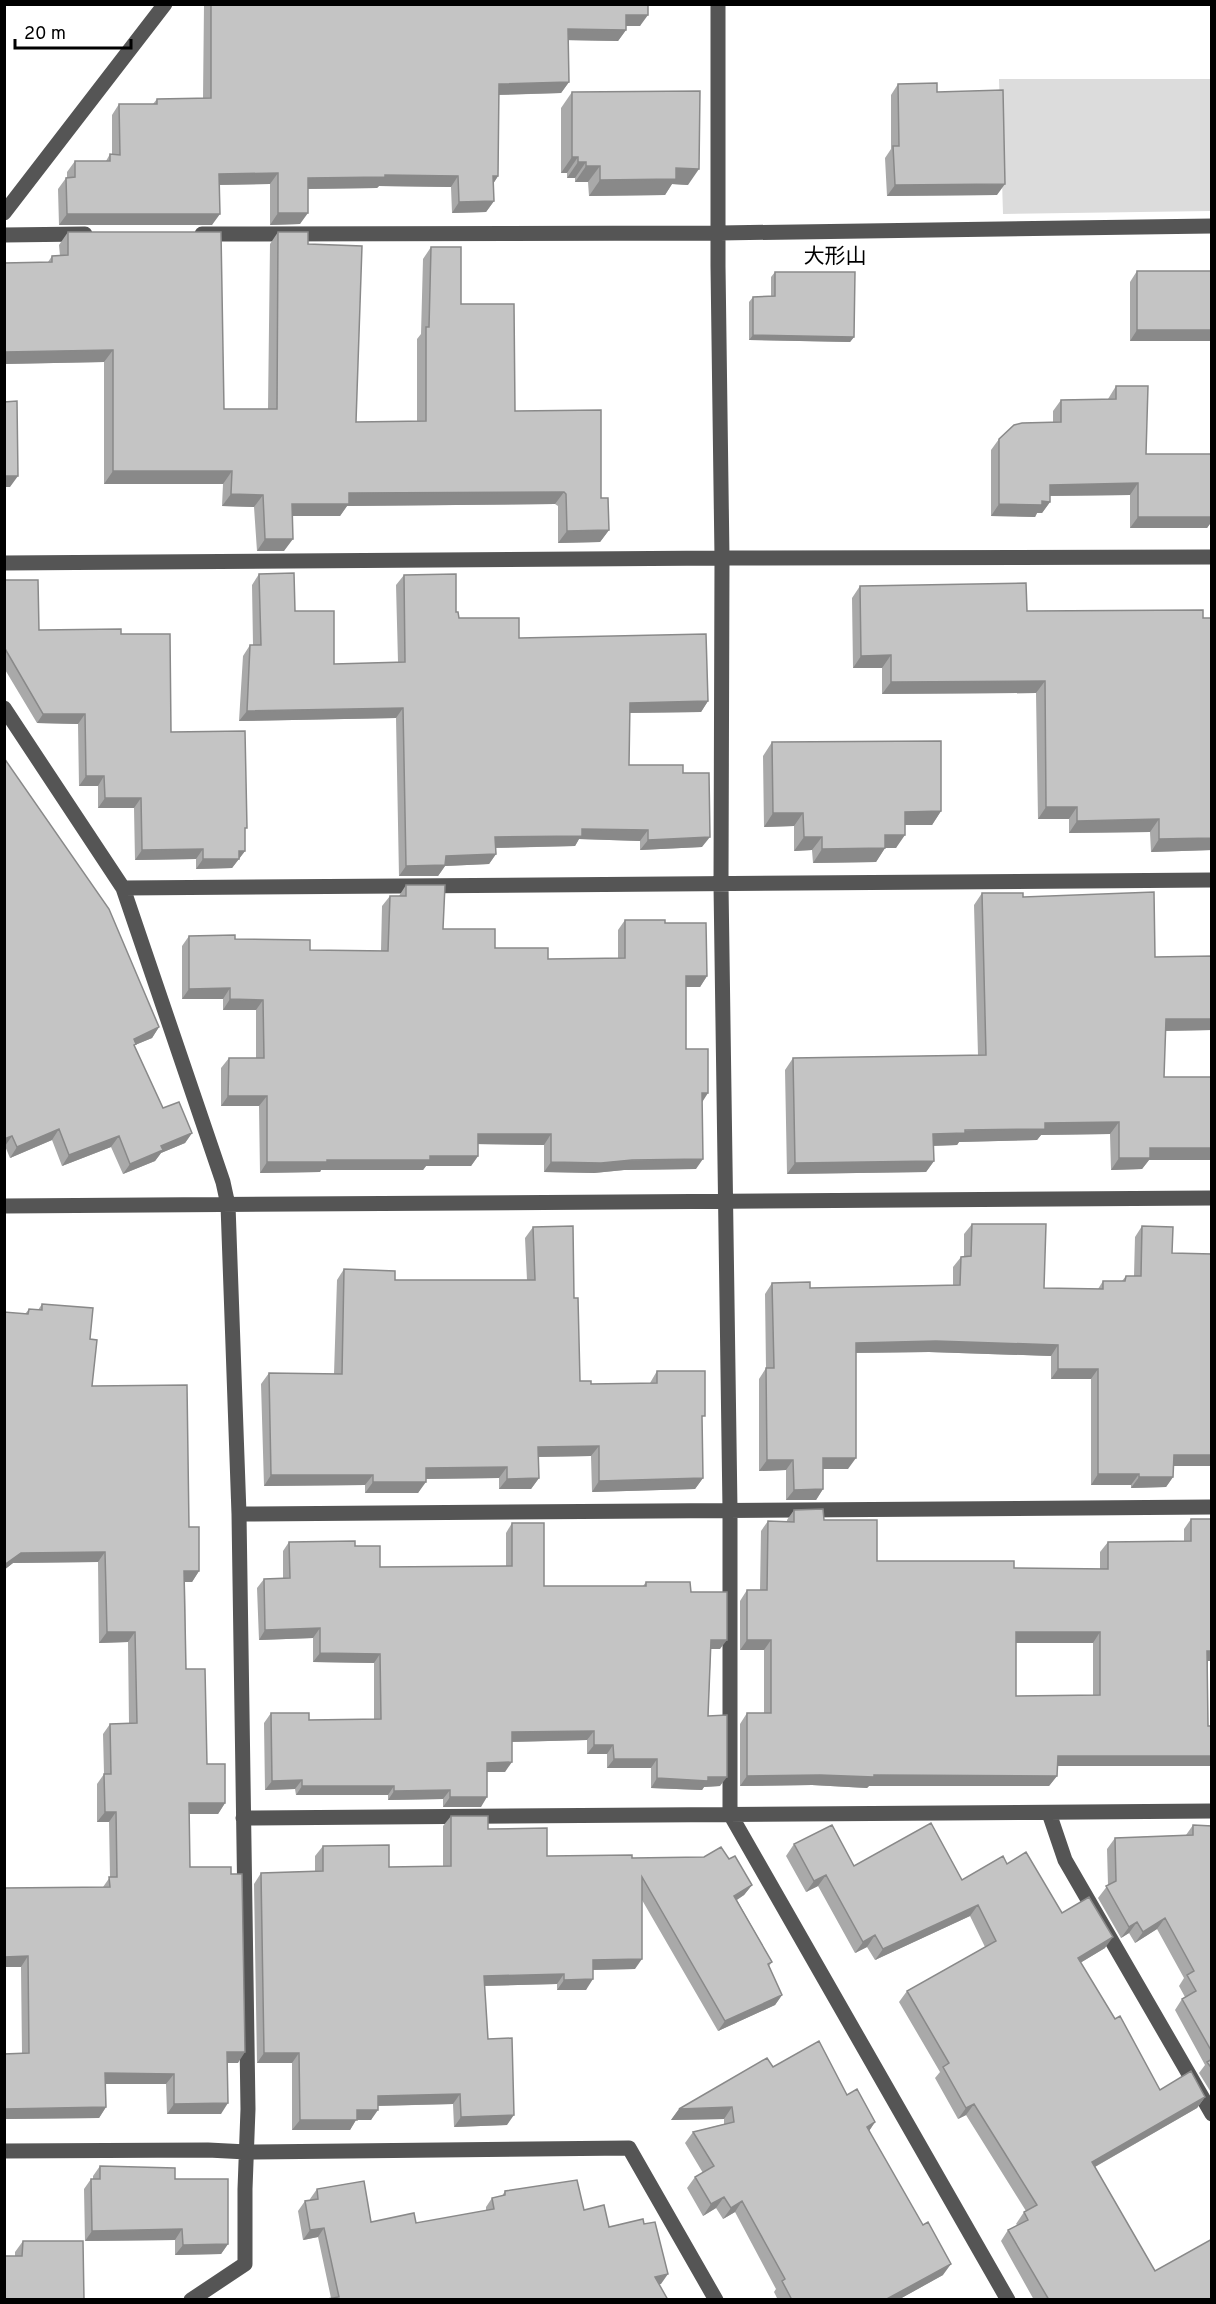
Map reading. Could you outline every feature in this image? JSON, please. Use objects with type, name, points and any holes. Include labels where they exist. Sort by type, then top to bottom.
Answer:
[{"type":"street","points":[[4,213],[165,4]]},
{"type":"street","points":[[718,4],[722,885],[730,1509],[730,1814],[1008,2300]]},
{"type":"street","points":[[183,234],[720,233],[1212,226]]},
{"type":"street","points":[[4,234],[100,234]]},
{"type":"street","points":[[4,563],[1212,557]]},
{"type":"street","points":[[4,708],[123,888],[219,1171],[228,1205],[239,1514],[248,2109],[244,2188],[245,2264],[191,2300]]},
{"type":"street","points":[[123,888],[1212,880]]},
{"type":"street","points":[[4,1206],[1212,1198]]},
{"type":"street","points":[[239,1514],[1212,1507]]},
{"type":"street","points":[[243,1818],[1212,1811]]},
{"type":"street","points":[[1049,1813],[1065,1860],[1212,2115]]},
{"type":"street","points":[[4,2151],[208,2150],[247,2152],[629,2148],[716,2300]]},
{"type":"shaded area","points":[[999,79],[1211,79],[1211,211],[1003,214]]},
{"type":"building","points":[[211,4],[648,4],[648,15],[626,15],[626,30],[568,29],[569,82],[499,84],[498,176],[493,176],[494,201],[459,202],[458,176],[385,175],[385,177],[308,178],[308,213],[278,213],[278,173],[219,174],[220,214],[67,214],[66,178],[75,177],[75,161],[110,161],[110,154],[120,155],[119,104],[157,104],[157,99],[211,98]]},
{"type":"building","points":[[937,83],[937,92],[1003,90],[1005,184],[895,185],[893,146],[899,146],[898,84]]},
{"type":"building","points":[[700,91],[699,169],[676,168],[676,179],[600,180],[600,166],[586,166],[586,162],[578,162],[578,157],[572,157],[572,92]]},
{"type":"building","points":[[68,232],[221,232],[224,409],[277,409],[278,232],[308,232],[308,244],[362,246],[356,422],[426,421],[426,327],[429,327],[431,247],[461,247],[461,304],[514,304],[515,411],[601,410],[601,498],[608,498],[609,530],[567,531],[566,494],[564,492],[349,493],[349,504],[292,504],[293,539],[265,539],[263,495],[231,494],[232,471],[113,471],[113,350],[4,352],[4,263],[52,262],[52,256],[68,255]]},
{"type":"building","points":[[1137,271],[1212,271],[1212,330],[1137,330]]},
{"type":"building","points":[[775,272],[855,272],[854,337],[753,335],[753,297],[775,296]]},
{"type":"building","points":[[1116,386],[1148,386],[1146,454],[1212,454],[1212,517],[1138,517],[1138,483],[1050,485],[1050,502],[1042,501],[1042,505],[999,504],[999,439],[1014,425],[1061,422],[1061,400],[1116,399]]},
{"type":"building","points":[[17,401],[18,476],[4,476],[4,402]]},
{"type":"building","points":[[294,573],[295,611],[334,611],[334,664],[405,662],[404,575],[456,574],[456,612],[459,618],[519,618],[519,638],[706,634],[708,701],[630,703],[629,765],[683,765],[683,773],[709,773],[710,837],[648,840],[648,830],[582,829],[582,836],[495,837],[496,854],[446,856],[445,865],[406,866],[403,708],[247,711],[250,645],[261,645],[259,574]]},
{"type":"building","points":[[4,580],[38,580],[39,630],[121,629],[121,634],[170,634],[171,732],[245,731],[247,828],[245,828],[245,851],[239,851],[239,859],[203,859],[203,849],[142,850],[141,798],[105,798],[104,776],[86,776],[85,714],[43,714],[4,647]]},
{"type":"building","points":[[1026,583],[1027,611],[1203,610],[1203,618],[1212,618],[1212,838],[1159,839],[1159,819],[1077,821],[1077,807],[1046,807],[1045,681],[891,682],[891,655],[861,656],[860,586]]},
{"type":"building","points":[[941,741],[941,811],[905,812],[905,835],[885,835],[885,848],[822,849],[822,837],[804,837],[803,813],[773,813],[772,742]]},
{"type":"building","points":[[4,758],[109,909],[159,1027],[134,1039],[136,1044],[134,1045],[163,1108],[179,1102],[192,1133],[161,1146],[163,1150],[130,1164],[119,1136],[69,1155],[59,1129],[17,1147],[12,1136],[4,1139]]},
{"type":"building","points":[[406,885],[445,885],[443,929],[495,929],[495,948],[548,948],[548,959],[625,958],[625,920],[706,923],[707,976],[686,976],[686,1049],[708,1049],[708,1093],[702,1093],[703,1159],[601,1163],[551,1162],[551,1134],[478,1134],[478,1156],[430,1156],[430,1160],[267,1162],[267,1096],[228,1096],[229,1058],[264,1058],[263,1000],[230,999],[230,988],[189,989],[189,936],[235,935],[235,939],[310,940],[310,950],[388,951],[390,896],[406,896]]},
{"type":"building","points":[[1154,892],[1155,957],[1212,956],[1212,1019],[1166,1019],[1164,1077],[1212,1077],[1212,1148],[1150,1148],[1150,1158],[1119,1158],[1119,1122],[1045,1123],[1045,1129],[965,1130],[965,1133],[933,1134],[934,1161],[795,1163],[793,1058],[986,1055],[982,893],[1023,893],[1023,897]]},
{"type":"building","points":[[972,1224],[1046,1224],[1044,1288],[1103,1289],[1103,1281],[1125,1281],[1126,1276],[1141,1276],[1142,1226],[1173,1227],[1172,1253],[1212,1254],[1212,1455],[1174,1455],[1173,1477],[1098,1474],[1098,1369],[1058,1369],[1058,1345],[936,1341],[856,1343],[856,1458],[823,1458],[823,1489],[794,1490],[793,1460],[767,1460],[766,1368],[774,1368],[772,1283],[810,1282],[810,1288],[960,1285],[961,1257],[971,1256]]},
{"type":"building","points":[[573,1226],[574,1298],[578,1298],[580,1381],[591,1381],[591,1384],[657,1383],[657,1371],[705,1371],[705,1416],[702,1416],[703,1478],[599,1481],[599,1446],[538,1447],[539,1478],[507,1479],[507,1467],[426,1468],[426,1482],[373,1482],[373,1475],[271,1475],[269,1373],[342,1374],[344,1269],[395,1271],[395,1280],[535,1280],[533,1227]]},
{"type":"building","points":[[42,1304],[93,1308],[90,1339],[97,1340],[92,1386],[187,1385],[189,1527],[199,1527],[199,1571],[184,1571],[186,1669],[205,1669],[207,1764],[225,1764],[225,1803],[189,1803],[190,1867],[231,1867],[231,1874],[242,1874],[245,2052],[227,2052],[228,2103],[174,2104],[174,2074],[105,2073],[106,2107],[4,2109],[4,2054],[29,2053],[28,1956],[4,1957],[4,1888],[110,1887],[109,1877],[117,1877],[116,1812],[105,1812],[104,1774],[111,1774],[110,1724],[137,1723],[135,1632],[107,1632],[105,1552],[21,1553],[4,1565],[4,1312],[28,1314],[29,1309],[42,1310]]},
{"type":"building","points":[[823,1509],[824,1520],[877,1520],[877,1561],[1014,1561],[1014,1568],[1108,1569],[1108,1542],[1191,1541],[1191,1519],[1212,1519],[1212,1651],[1207,1651],[1208,1726],[1212,1726],[1212,1756],[1058,1756],[1057,1776],[747,1776],[747,1713],[771,1713],[771,1640],[747,1640],[747,1590],[767,1590],[768,1521],[794,1522],[794,1510]],"holes":[[[1016,1632],[1100,1632],[1100,1695],[1016,1696]]]},
{"type":"building","points":[[512,1523],[544,1523],[544,1586],[646,1586],[646,1582],[690,1582],[691,1592],[727,1592],[727,1640],[711,1640],[708,1716],[727,1715],[727,1777],[708,1777],[708,1781],[657,1778],[657,1759],[614,1759],[613,1745],[594,1745],[594,1731],[512,1732],[512,1762],[487,1763],[487,1797],[450,1797],[450,1790],[394,1791],[394,1786],[302,1786],[302,1780],[272,1781],[271,1713],[309,1713],[309,1720],[381,1719],[380,1654],[320,1653],[320,1628],[265,1630],[264,1579],[290,1578],[289,1542],[355,1541],[355,1546],[380,1546],[380,1567],[512,1566]]},
{"type":"building","points":[[451,1816],[488,1816],[488,1829],[547,1828],[547,1856],[704,1857],[721,1847],[729,1859],[735,1856],[752,1885],[734,1896],[772,1962],[768,1964],[782,1995],[725,2021],[642,1877],[642,1959],[593,1960],[593,1979],[564,1980],[564,1974],[484,1976],[488,2039],[512,2038],[514,2115],[461,2117],[460,2094],[378,2096],[378,2110],[357,2110],[357,2120],[300,2120],[299,2053],[264,2053],[261,1873],[323,1871],[323,1846],[389,1845],[389,1867],[451,1866]]},
{"type":"building","points":[[931,1823],[962,1880],[1003,1856],[1007,1864],[1026,1852],[1062,1913],[1089,1897],[1113,1937],[1078,1958],[1115,2019],[1120,2016],[1160,2090],[1191,2071],[1205,2097],[1092,2162],[1155,2271],[1212,2239],[1212,2300],[1049,2300],[1008,2230],[1028,2220],[1024,2212],[1037,2205],[974,2104],[966,2108],[943,2067],[949,2063],[907,1991],[996,1941],[978,1905],[883,1949],[875,1935],[863,1942],[826,1875],[814,1881],[794,1844],[832,1825],[854,1866]]},
{"type":"building","points":[[1193,1825],[1212,1826],[1212,2052],[1182,1999],[1196,1991],[1187,1975],[1194,1971],[1165,1918],[1143,1932],[1137,1922],[1129,1927],[1106,1886],[1116,1881],[1115,1838],[1193,1835]]},
{"type":"building","points":[[819,2041],[847,2095],[857,2089],[875,2122],[867,2127],[923,2225],[928,2222],[951,2264],[885,2300],[792,2300],[782,2281],[785,2279],[742,2201],[731,2208],[724,2197],[711,2204],[695,2177],[714,2166],[693,2132],[734,2122],[732,2107],[679,2109],[767,2058],[773,2067]]},
{"type":"building","points":[[1212,2059],[1212,2069],[1207,2062]]},
{"type":"building","points":[[100,2166],[175,2168],[175,2179],[228,2179],[228,2244],[183,2245],[182,2229],[92,2231],[91,2179],[100,2179]]},
{"type":"building","points":[[577,2180],[584,2210],[604,2205],[609,2227],[643,2219],[644,2224],[655,2222],[668,2274],[655,2277],[668,2300],[321,2300],[339,2297],[324,2228],[310,2230],[305,2201],[318,2199],[317,2189],[364,2181],[371,2222],[414,2213],[416,2223],[494,2209],[492,2198],[505,2195],[505,2191]]},
{"type":"building","points":[[23,2241],[83,2241],[84,2300],[4,2300],[4,2256],[22,2256]]},
{"type":"district","name":"大形山","points":[[835,256]]}]
